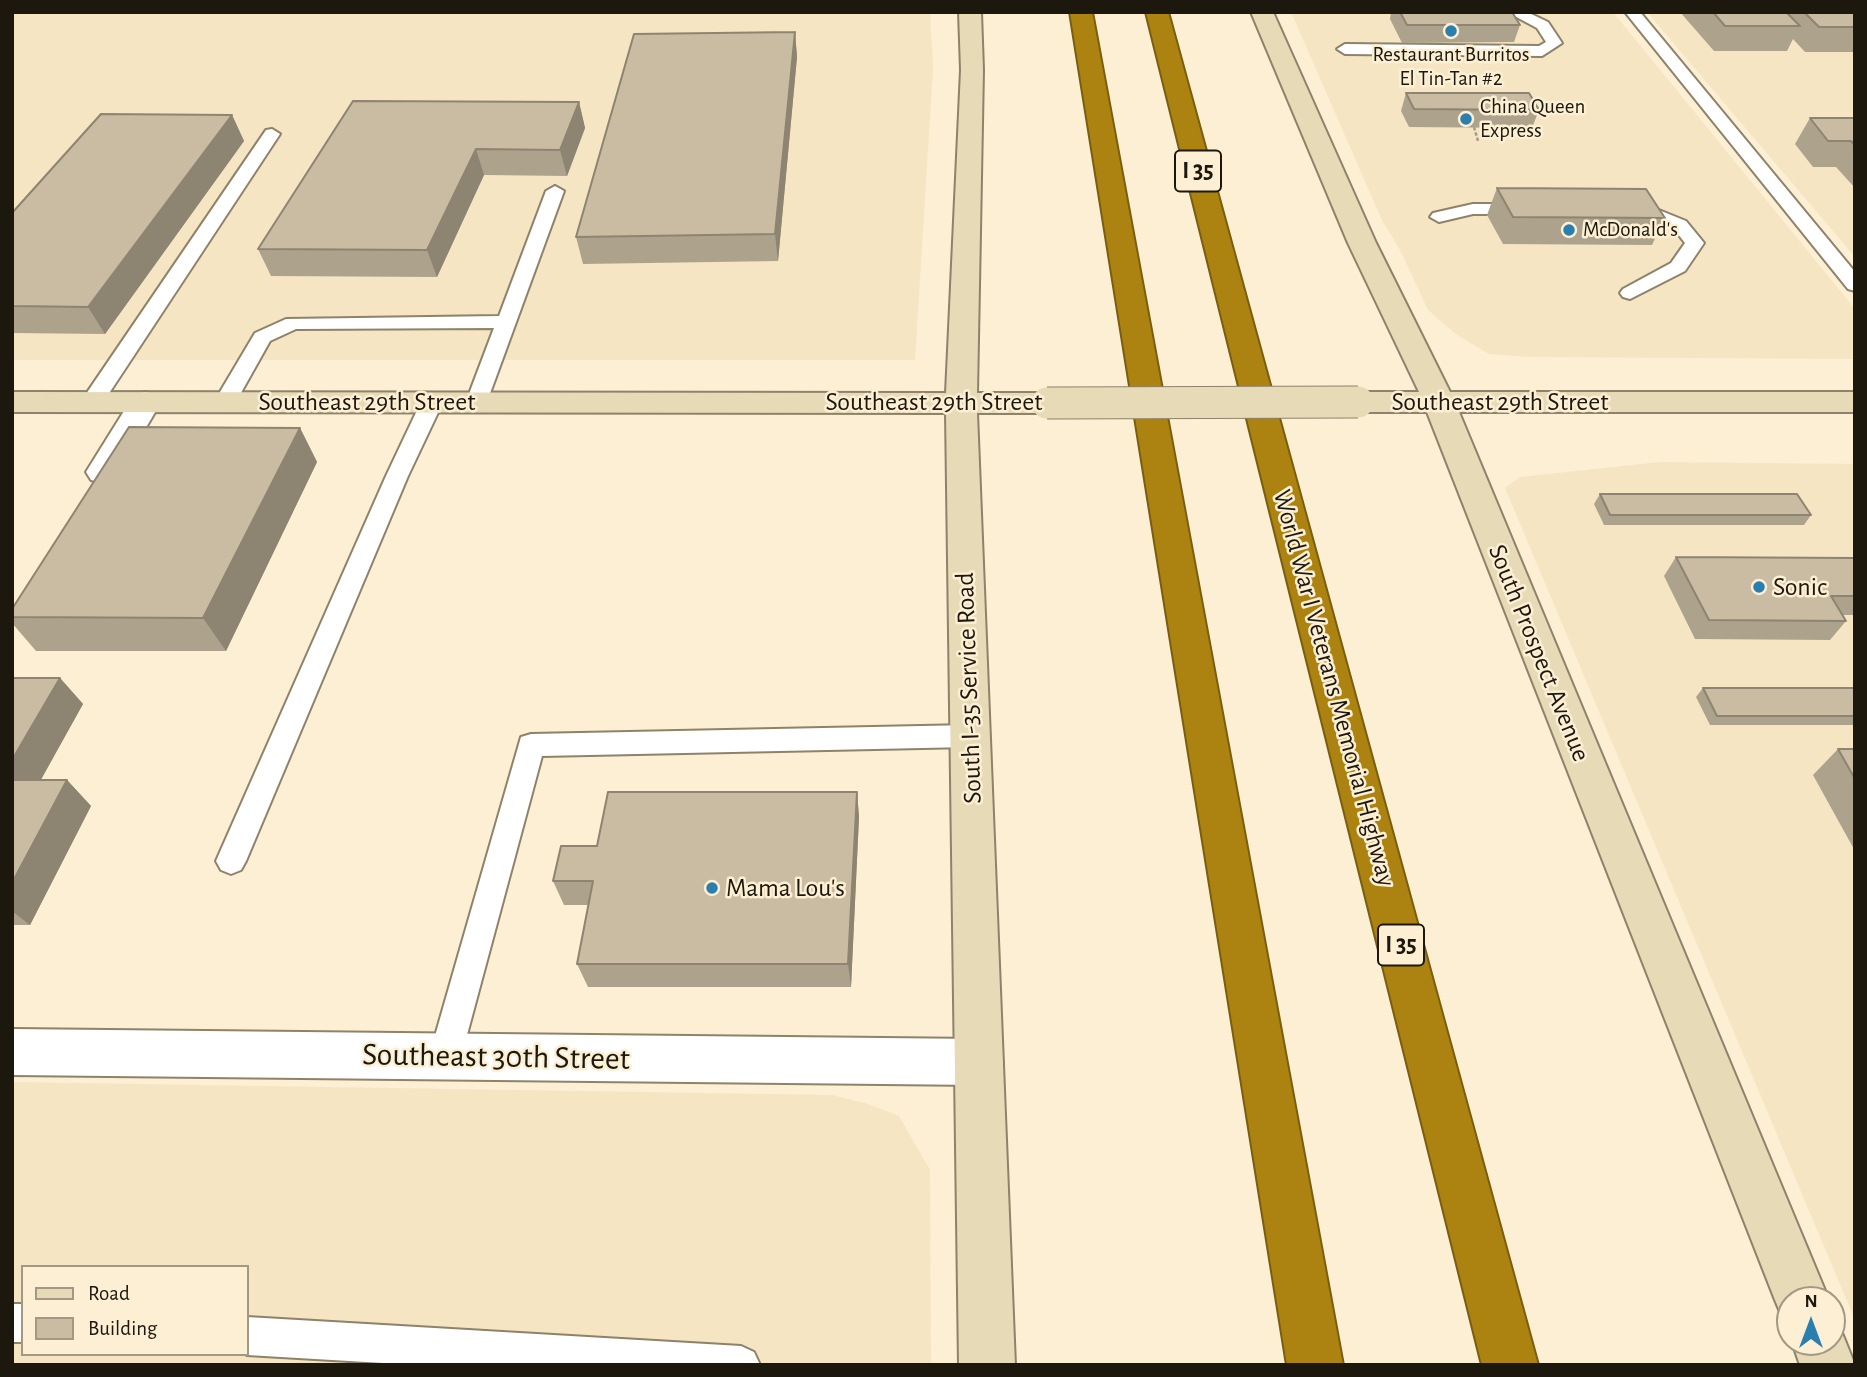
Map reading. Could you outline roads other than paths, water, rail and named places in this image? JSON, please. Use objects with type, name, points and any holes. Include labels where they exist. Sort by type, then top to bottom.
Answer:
[{"type":"highway","points":[[1081,12],[1315,1365]]},
{"type":"highway","name":"World War I Veterans Memorial Highway","points":[[1157,12],[1510,1365]]},
{"type":"main road","name":"South I-35 Service Road","points":[[970,12],[972,70],[961,402],[986,1365]]},
{"type":"main road","name":"South Prospect Avenue","points":[[1262,12],[1357,230],[1439,402],[1796,1286]]},
{"type":"main road","name":"Southeast 29th Street","points":[[12,402],[1855,402]]},
{"type":"street","points":[[89,493],[145,402]]},
{"type":"street","name":"Southeast 30th Street","points":[[12,1052],[979,1062]]},
{"type":"lane","points":[[1345,49],[1542,51],[1554,43],[1543,25],[1514,12]]},
{"type":"lane","points":[[1632,12],[1855,285]]},
{"type":"lane","points":[[92,402],[272,134]]},
{"type":"lane","points":[[477,402],[555,191]]},
{"type":"lane","points":[[1439,217],[1473,209],[1542,209]]},
{"type":"lane","points":[[1612,210],[1648,212],[1681,225],[1695,243],[1678,267],[1630,293]]},
{"type":"lane","points":[[225,402],[262,337],[293,323],[507,322]]},
{"type":"lane","points":[[231,861],[397,476],[432,402]]},
{"type":"lane","points":[[445,1057],[531,746],[970,736]]},
{"type":"lane","points":[[248,1336],[741,1365]]},
{"type":"place","name":"Restaurant Burritos El Tin-Tan #2","points":[[1451,31]]},
{"type":"place","name":"China Queen Express","points":[[1466,119]]},
{"type":"place","name":"McDonald's","points":[[1569,230]]},
{"type":"place","name":"Sonic","points":[[1759,587]]},
{"type":"place","name":"Mama Lou's","points":[[712,888]]}]
